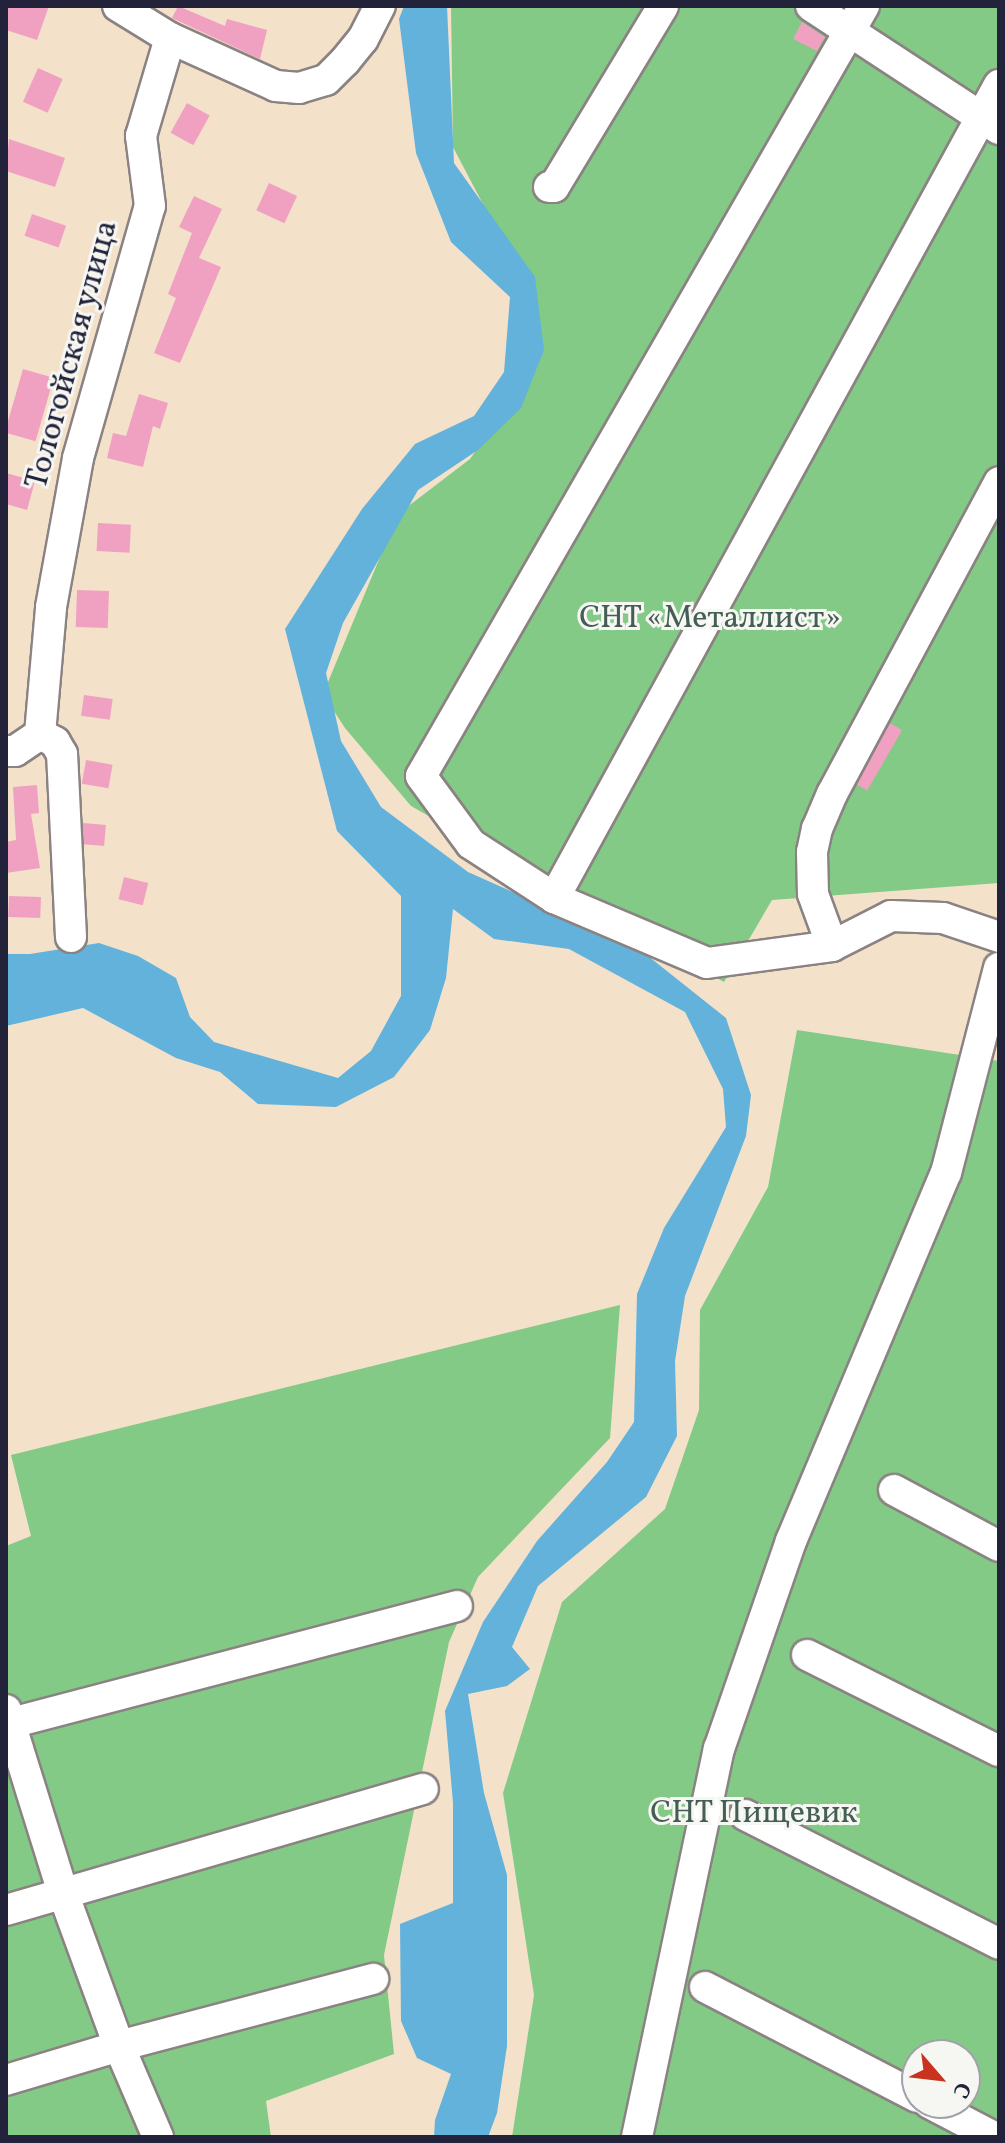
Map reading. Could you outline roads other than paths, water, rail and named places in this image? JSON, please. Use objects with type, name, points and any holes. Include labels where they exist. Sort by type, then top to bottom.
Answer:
[{"type":"street","points":[[118,6],[170,38],[276,86],[299,88],[326,80],[345,61],[363,39],[380,6]]},
{"type":"street","points":[[549,187],[554,187],[663,6]]},
{"type":"street","points":[[811,6],[857,18],[990,123]]},
{"type":"street","points":[[857,18],[421,776],[471,844],[554,898],[707,963],[832,946],[891,916],[943,918],[999,937]]},
{"type":"street","name":"Тологойская улица","points":[[40,734],[51,607],[75,473],[150,206],[141,136],[170,38]]},
{"type":"street","points":[[554,898],[990,123],[999,85]]},
{"type":"street","points":[[832,946],[813,894],[812,852],[817,829],[832,794],[999,482]]},
{"type":"street","points":[[6,751],[15,751],[40,734],[55,742],[62,754],[71,937]]},
{"type":"street","points":[[637,2137],[719,1749],[791,1541],[946,1173],[999,968]]},
{"type":"street","points":[[894,1490],[999,1546]]},
{"type":"street","points":[[158,2137],[119,2046],[63,1893],[8,1717],[457,1606]]},
{"type":"street","points":[[807,1655],[999,1751]]},
{"type":"street","points":[[6,1910],[423,1789]]},
{"type":"street","points":[[745,1815],[999,1944]]},
{"type":"street","points":[[6,2080],[119,2046],[373,1979]]},
{"type":"street","points":[[705,1987],[901,2089]]},
{"type":"street","points":[[960,2119],[994,2137]]},
{"type":"water","points":[[404,6],[447,6],[454,163],[535,277],[544,350],[521,408],[478,450],[418,490],[343,623],[326,673],[341,741],[381,807],[468,872],[638,948],[726,1018],[751,1095],[746,1136],[685,1296],[675,1361],[677,1436],[646,1497],[538,1586],[512,1647],[530,1669],[507,1686],[468,1694],[484,1793],[507,1875],[507,2046],[497,2113],[488,2137],[434,2137],[435,2120],[451,2074],[417,2058],[401,2021],[400,1924],[453,1903],[453,1803],[445,1711],[483,1622],[537,1541],[607,1462],[634,1422],[637,1294],[664,1228],[726,1127],[723,1089],[685,1012],[569,949],[494,939],[453,909],[446,978],[430,1030],[394,1077],[336,1107],[258,1104],[220,1072],[176,1058],[83,1008],[6,1026],[6,954],[30,954],[99,943],[138,956],[176,978],[190,1017],[214,1042],[338,1078],[371,1051],[401,996],[401,896],[337,831],[285,629],[362,509],[415,444],[474,416],[504,372],[510,297],[451,242],[416,153],[399,19]]},
{"type":"park label","name":"СНТ «Металлист»","points":[[710,619]]},
{"type":"park label","name":"СНТ Пищевик","points":[[754,1814]]}]
